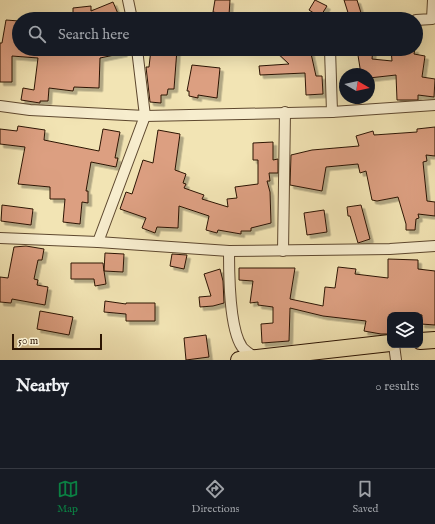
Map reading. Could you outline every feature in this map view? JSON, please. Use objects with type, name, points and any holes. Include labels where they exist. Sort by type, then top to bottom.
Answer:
[{"type":"highway","points":[[423,341],[435,340]]},
{"type":"highway","points":[[250,359],[387,343]]},
{"type":"street","points":[[128,0],[131,12]]},
{"type":"street","points":[[423,20],[434,19],[433,0]]},
{"type":"street","points":[[98,242],[145,116],[138,56]]},
{"type":"street","points":[[330,56],[332,112]]},
{"type":"street","points":[[0,106],[30,110],[145,116],[332,112],[435,105]]},
{"type":"street","points":[[283,251],[285,112]]},
{"type":"street","points":[[0,238],[98,242],[229,251],[390,249],[435,246]]},
{"type":"street","points":[[229,251],[230,294],[234,324],[242,347],[250,359]]},
{"type":"street","points":[[394,348],[396,360]]},
{"type":"building","points":[[215,0],[230,0],[229,12],[213,12]]},
{"type":"building","points":[[315,0],[327,6],[323,12],[312,12],[309,10]]},
{"type":"building","points":[[344,0],[357,0],[361,12],[348,12]]},
{"type":"building","points":[[113,2],[117,12],[73,12],[73,8],[91,6],[91,11]]},
{"type":"building","points":[[6,20],[12,20],[12,82],[0,82],[0,43],[2,43]]},
{"type":"building","points":[[12,56],[110,56],[100,58],[99,88],[74,87],[73,91],[49,88],[48,101],[40,101],[40,103],[21,100],[23,88],[34,90],[38,58]]},
{"type":"building","points":[[150,56],[176,56],[174,89],[168,89],[167,95],[161,95],[161,103],[150,102],[146,67],[149,67]]},
{"type":"building","points":[[280,56],[312,56],[316,76],[322,76],[323,94],[306,95],[305,73],[260,75],[259,66],[289,64]]},
{"type":"building","points":[[358,56],[372,56],[372,59],[392,61],[392,56],[425,56],[422,77],[435,79],[434,97],[418,95],[418,100],[397,100],[396,75],[375,77],[375,68],[360,68]]},
{"type":"building","points":[[192,65],[220,68],[217,98],[198,95],[198,98],[189,96],[189,91],[187,91]]},
{"type":"building","points":[[18,126],[45,130],[44,140],[99,151],[103,129],[120,132],[115,158],[118,158],[116,167],[91,162],[86,191],[88,191],[88,203],[82,202],[80,224],[63,222],[65,199],[50,199],[50,187],[18,184],[25,147],[0,144],[0,129],[17,131]]},
{"type":"building","points":[[435,127],[435,156],[426,155],[427,161],[423,162],[427,201],[435,202],[435,216],[418,214],[419,218],[416,219],[415,230],[406,230],[406,224],[398,197],[377,201],[372,200],[366,171],[360,173],[358,164],[326,167],[322,191],[290,185],[291,155],[312,150],[359,146],[356,136],[373,131],[374,135],[417,132],[417,129]]},
{"type":"building","points":[[158,130],[180,134],[175,170],[186,174],[183,183],[186,184],[184,188],[204,195],[202,199],[228,207],[227,199],[237,198],[235,187],[258,184],[258,160],[253,160],[253,143],[273,142],[273,160],[278,159],[278,173],[269,173],[270,181],[267,181],[270,192],[271,223],[251,228],[251,231],[241,231],[241,234],[218,230],[217,233],[206,230],[209,216],[179,206],[178,228],[157,227],[155,233],[142,228],[146,218],[120,209],[126,192],[132,194],[143,160],[153,163]]},
{"type":"building","points":[[2,205],[33,209],[31,225],[1,221]]},
{"type":"building","points":[[361,205],[370,239],[358,243],[350,216],[348,216],[347,207]]},
{"type":"building","points":[[324,210],[327,232],[307,235],[304,213]]},
{"type":"building","points":[[26,246],[44,249],[42,260],[38,260],[34,279],[38,280],[37,285],[48,287],[45,305],[12,299],[11,303],[0,302],[0,277],[8,278],[14,247]]},
{"type":"building","points":[[105,253],[124,254],[123,272],[104,271]]},
{"type":"building","points":[[172,254],[187,255],[184,269],[170,266]]},
{"type":"building","points":[[388,259],[418,260],[418,269],[435,271],[435,325],[423,324],[423,312],[387,312],[387,334],[381,334],[364,331],[366,321],[323,316],[290,308],[289,341],[262,343],[261,324],[273,323],[273,307],[258,305],[258,302],[250,303],[253,281],[239,280],[239,268],[295,268],[290,299],[323,306],[325,287],[335,288],[338,267],[356,269],[355,274],[388,278]]},
{"type":"building","points":[[71,263],[103,263],[106,284],[95,286],[94,279],[71,279]]},
{"type":"building","points":[[220,269],[223,281],[224,303],[200,307],[199,297],[211,296],[204,274]]},
{"type":"building","points":[[105,301],[126,304],[155,303],[155,321],[126,321],[126,314],[104,312]]},
{"type":"building","points":[[40,311],[73,317],[69,335],[37,329]]},
{"type":"building","points":[[206,335],[209,357],[186,360],[184,338]]}]
